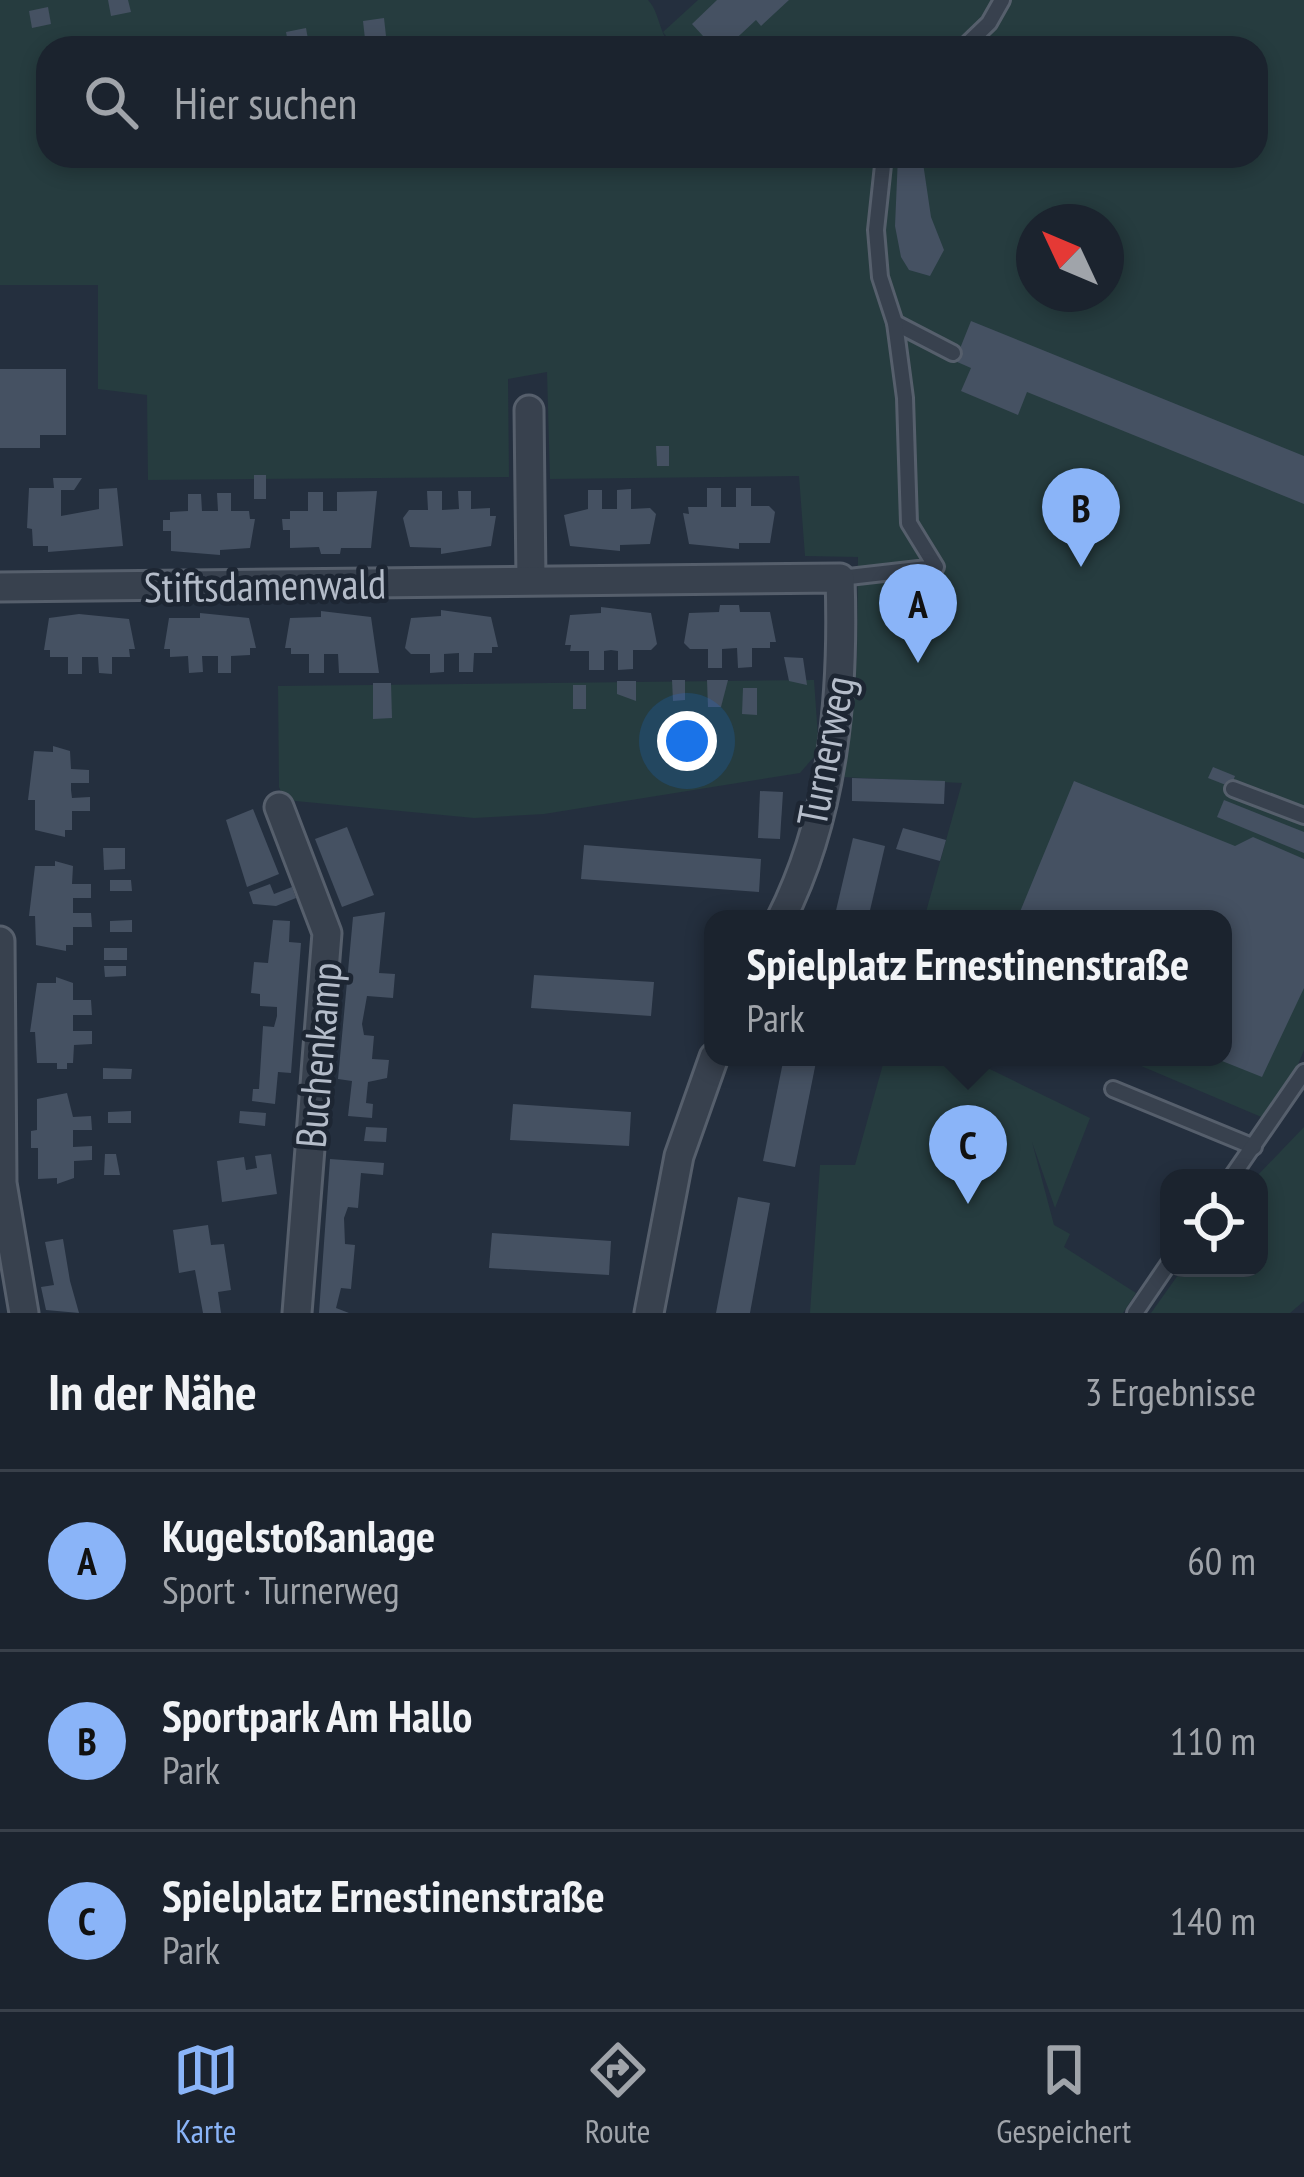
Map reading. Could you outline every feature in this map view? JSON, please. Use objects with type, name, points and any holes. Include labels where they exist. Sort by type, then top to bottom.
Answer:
[{"type":"street","points":[[529,410],[531,580]]},
{"type":"street","name":"Stiftsdamenwald","points":[[0,587],[840,578]]},
{"type":"street","name":"Turnerweg","points":[[785,910],[832,760],[843,665],[840,578]]},
{"type":"street","name":"Buchenkamp","points":[[279,807],[327,933],[297,1313]]},
{"type":"street","points":[[0,941],[2,1183],[24,1313]]},
{"type":"street","points":[[649,1313],[679,1156],[711,1066]]},
{"type":"lane","points":[[975,36],[1002,0]]},
{"type":"lane","points":[[840,578],[936,568],[908,523],[905,398],[895,322],[880,277],[876,230],[883,168]]},
{"type":"lane","points":[[895,322],[953,353]]},
{"type":"lane","points":[[1233,789],[1304,816]]},
{"type":"lane","points":[[1238,1169],[1304,1072]]},
{"type":"lane","points":[[1113,1089],[1254,1147]]},
{"type":"lane","points":[[1135,1313],[1160,1276]]},
{"type":"green space","points":[[0,0],[648,0],[665,36],[36,36],[36,168],[1268,168],[1268,36],[666,36],[663,32],[698,0],[1304,0],[1304,1050],[1287,1091],[1266,1119],[1141,1066],[1232,1066],[1232,910],[927,910],[962,783],[842,777],[857,656],[858,557],[805,556],[799,476],[550,479],[547,372],[508,379],[509,477],[148,480],[147,395],[98,389],[98,285],[0,285]]},
{"type":"green space","points":[[814,680],[819,751],[800,773],[544,814],[474,818],[285,800],[279,787],[278,686]]},
{"type":"green space","points":[[882,1066],[983,1066],[1090,1118],[1055,1208],[1032,1142],[1054,1225],[1070,1234],[1064,1247],[1136,1293],[1123,1313],[810,1313],[820,1165],[855,1165]]},
{"type":"green space","points":[[1304,1127],[1304,1301],[1290,1313],[1151,1313],[1177,1277],[1268,1277],[1268,1169],[1264,1169]]},
{"type":"building","points":[[108,0],[128,0],[131,12],[111,16]]},
{"type":"building","points":[[717,0],[789,0],[761,26],[756,20],[739,36],[703,36],[692,24]]},
{"type":"building","points":[[48,7],[51,24],[32,28],[29,11]]},
{"type":"building","points":[[384,18],[386,36],[365,36],[363,21]]},
{"type":"building","points":[[306,28],[307,36],[287,36],[286,32]]},
{"type":"building","points":[[897,168],[924,168],[931,217],[944,250],[930,276],[909,270],[901,257],[895,226]]},
{"type":"building","points":[[971,321],[1304,456],[1304,504],[1027,392],[1018,415],[961,391],[971,368],[955,361]]},
{"type":"building","points":[[0,369],[66,369],[66,435],[40,435],[40,448],[0,448]]},
{"type":"building","points":[[656,446],[669,446],[669,466],[657,466]]},
{"type":"building","points":[[254,475],[266,475],[266,499],[254,499]]},
{"type":"building","points":[[53,478],[82,478],[74,490],[61,490],[61,516],[99,509],[99,489],[117,488],[123,546],[48,552],[48,546],[33,546],[32,529],[27,528],[29,488],[54,488]]},
{"type":"building","points":[[707,488],[721,488],[721,507],[736,507],[736,488],[751,488],[751,506],[769,506],[775,512],[770,543],[739,543],[739,549],[689,544],[683,513],[689,514],[688,507],[707,507]]},
{"type":"building","points":[[631,489],[631,509],[650,508],[656,514],[650,544],[620,545],[620,551],[570,546],[564,515],[588,509],[588,490],[602,490],[602,509],[617,509],[617,490]]},
{"type":"building","points":[[377,491],[371,548],[321,554],[319,547],[290,548],[290,530],[283,530],[282,519],[290,519],[290,511],[308,511],[308,492],[323,492],[323,511],[337,511],[337,492]]},
{"type":"building","points":[[427,491],[442,491],[442,510],[459,509],[458,491],[471,491],[471,509],[490,508],[490,516],[496,516],[491,546],[441,554],[441,548],[410,547],[403,518],[409,510],[428,510]]},
{"type":"building","points":[[217,493],[231,493],[231,511],[249,511],[250,519],[255,519],[250,548],[220,550],[220,555],[171,551],[171,531],[163,531],[163,520],[170,520],[170,512],[188,511],[188,494],[201,494],[202,511],[218,511]]},
{"type":"building","points":[[720,605],[739,605],[740,612],[770,612],[776,642],[770,642],[770,648],[752,648],[752,667],[738,668],[737,648],[722,649],[722,668],[708,668],[708,649],[690,649],[684,643],[689,613],[719,612]]},
{"type":"building","points":[[601,607],[651,613],[657,644],[651,650],[633,650],[633,669],[618,670],[618,651],[611,650],[604,651],[604,670],[589,670],[589,651],[570,651],[571,645],[565,645],[570,615],[601,613]]},
{"type":"building","points":[[441,610],[491,617],[498,647],[492,647],[492,653],[474,653],[473,672],[459,672],[459,653],[444,654],[444,672],[430,673],[430,654],[411,654],[405,648],[411,618],[441,616]]},
{"type":"building","points":[[321,611],[371,617],[379,673],[339,673],[338,654],[324,654],[324,673],[309,673],[309,654],[291,654],[291,648],[285,648],[290,618],[321,617]]},
{"type":"building","points":[[200,613],[249,618],[256,648],[250,648],[250,655],[231,656],[231,673],[218,673],[218,656],[202,656],[203,672],[189,673],[188,656],[170,657],[170,649],[164,649],[169,618],[200,618]]},
{"type":"building","points":[[79,614],[129,619],[135,649],[129,649],[130,657],[112,657],[112,674],[99,673],[98,657],[82,657],[82,674],[68,674],[68,657],[50,657],[50,650],[44,650],[49,618]]},
{"type":"building","points":[[784,657],[803,658],[807,685],[789,681]]},
{"type":"building","points":[[672,680],[685,680],[685,700],[673,701]]},
{"type":"building","points":[[707,680],[728,680],[721,707],[708,707]]},
{"type":"building","points":[[617,681],[636,681],[636,701],[617,694]]},
{"type":"building","points":[[373,683],[391,683],[392,718],[373,719]]},
{"type":"building","points":[[573,685],[586,685],[586,709],[573,709]]},
{"type":"building","points":[[743,688],[757,688],[757,715],[742,714]]},
{"type":"building","points":[[53,746],[70,751],[71,769],[89,770],[89,783],[71,783],[71,790],[72,798],[90,797],[90,811],[72,811],[72,830],[65,830],[65,837],[35,830],[35,800],[28,800],[34,751],[53,752]]},
{"type":"building","points":[[1213,767],[1235,776],[1231,787],[1208,778]]},
{"type":"building","points":[[852,778],[945,781],[944,804],[852,801]]},
{"type":"building","points":[[1074,781],[1235,846],[1253,837],[1304,859],[1304,988],[1262,1077],[1232,1065],[1232,910],[1021,910]]},
{"type":"building","points":[[760,791],[783,792],[780,839],[758,838]]},
{"type":"building","points":[[1224,800],[1304,832],[1304,853],[1217,817]]},
{"type":"building","points":[[253,809],[279,874],[247,887],[226,820]]},
{"type":"building","points":[[347,827],[374,895],[342,907],[315,839]]},
{"type":"building","points":[[903,828],[946,840],[940,861],[896,849]]},
{"type":"building","points":[[853,838],[885,846],[870,910],[836,910]]},
{"type":"building","points":[[584,845],[761,859],[759,892],[581,879]]},
{"type":"building","points":[[103,848],[125,848],[125,869],[104,870]]},
{"type":"building","points":[[55,861],[73,866],[72,884],[91,884],[91,898],[73,898],[73,913],[91,913],[92,927],[73,927],[73,945],[66,945],[66,951],[36,945],[35,916],[29,916],[35,866],[55,866]]},
{"type":"building","points":[[110,880],[131,880],[132,891],[110,891]]},
{"type":"building","points":[[270,884],[274,894],[292,887],[296,898],[276,906],[253,904],[249,892]]},
{"type":"building","points":[[385,912],[379,973],[395,974],[393,998],[367,996],[362,1024],[364,1035],[374,1036],[372,1059],[389,1060],[387,1078],[368,1082],[366,1103],[373,1104],[372,1118],[348,1116],[352,1081],[338,1079],[353,917]]},
{"type":"building","points":[[132,920],[132,932],[110,932],[110,921]]},
{"type":"building","points":[[273,920],[290,921],[289,942],[301,943],[291,1073],[278,1072],[275,1104],[252,1101],[253,1089],[259,1089],[263,1026],[274,1027],[277,1016],[277,1007],[260,1006],[260,994],[251,993],[254,962],[268,963]]},
{"type":"building","points":[[104,948],[127,948],[127,960],[104,960]]},
{"type":"building","points":[[104,966],[126,966],[126,976],[105,977]]},
{"type":"building","points":[[534,975],[654,982],[651,1016],[531,1008]]},
{"type":"building","points":[[56,977],[73,983],[73,1000],[91,1000],[92,1015],[73,1015],[73,1031],[92,1031],[92,1044],[74,1045],[73,1063],[67,1063],[67,1069],[57,1069],[57,1063],[37,1063],[35,1032],[30,1032],[37,983],[56,983]]},
{"type":"building","points":[[782,1066],[815,1066],[795,1167],[763,1161]]},
{"type":"building","points":[[103,1068],[132,1069],[131,1079],[103,1079]]},
{"type":"building","points":[[67,1093],[73,1117],[91,1116],[92,1130],[73,1130],[73,1147],[92,1146],[92,1160],[74,1161],[74,1178],[57,1184],[57,1178],[38,1179],[38,1148],[31,1148],[31,1131],[37,1130],[37,1099]]},
{"type":"building","points":[[513,1104],[631,1112],[629,1146],[510,1140]]},
{"type":"building","points":[[131,1111],[131,1123],[108,1123],[108,1112]]},
{"type":"building","points":[[240,1111],[266,1113],[265,1126],[239,1123]]},
{"type":"building","points":[[366,1127],[387,1128],[386,1142],[364,1141]]},
{"type":"building","points":[[105,1154],[116,1154],[120,1175],[104,1175]]},
{"type":"building","points":[[271,1154],[277,1194],[222,1202],[217,1161],[244,1157],[246,1170],[257,1168],[255,1156]]},
{"type":"building","points":[[330,1159],[384,1163],[383,1175],[361,1173],[358,1208],[348,1207],[344,1218],[345,1244],[355,1245],[351,1289],[341,1288],[336,1308],[349,1313],[319,1313]]},
{"type":"building","points":[[738,1197],[770,1203],[750,1313],[716,1313]]},
{"type":"building","points":[[208,1225],[211,1245],[224,1244],[231,1290],[218,1292],[221,1313],[203,1313],[195,1270],[179,1273],[173,1230]]},
{"type":"building","points":[[492,1233],[611,1241],[609,1275],[489,1268]]},
{"type":"building","points":[[63,1239],[79,1313],[46,1310],[41,1287],[54,1285],[45,1242]]},
{"type":"place","name":"Sportpark Am Hallo","points":[[1081,567]]},
{"type":"place","name":"Kugelstoßanlage","points":[[918,663]]},
{"type":"place","name":"Spielplatz Ernestinenstraße","points":[[968,1204]]}]
